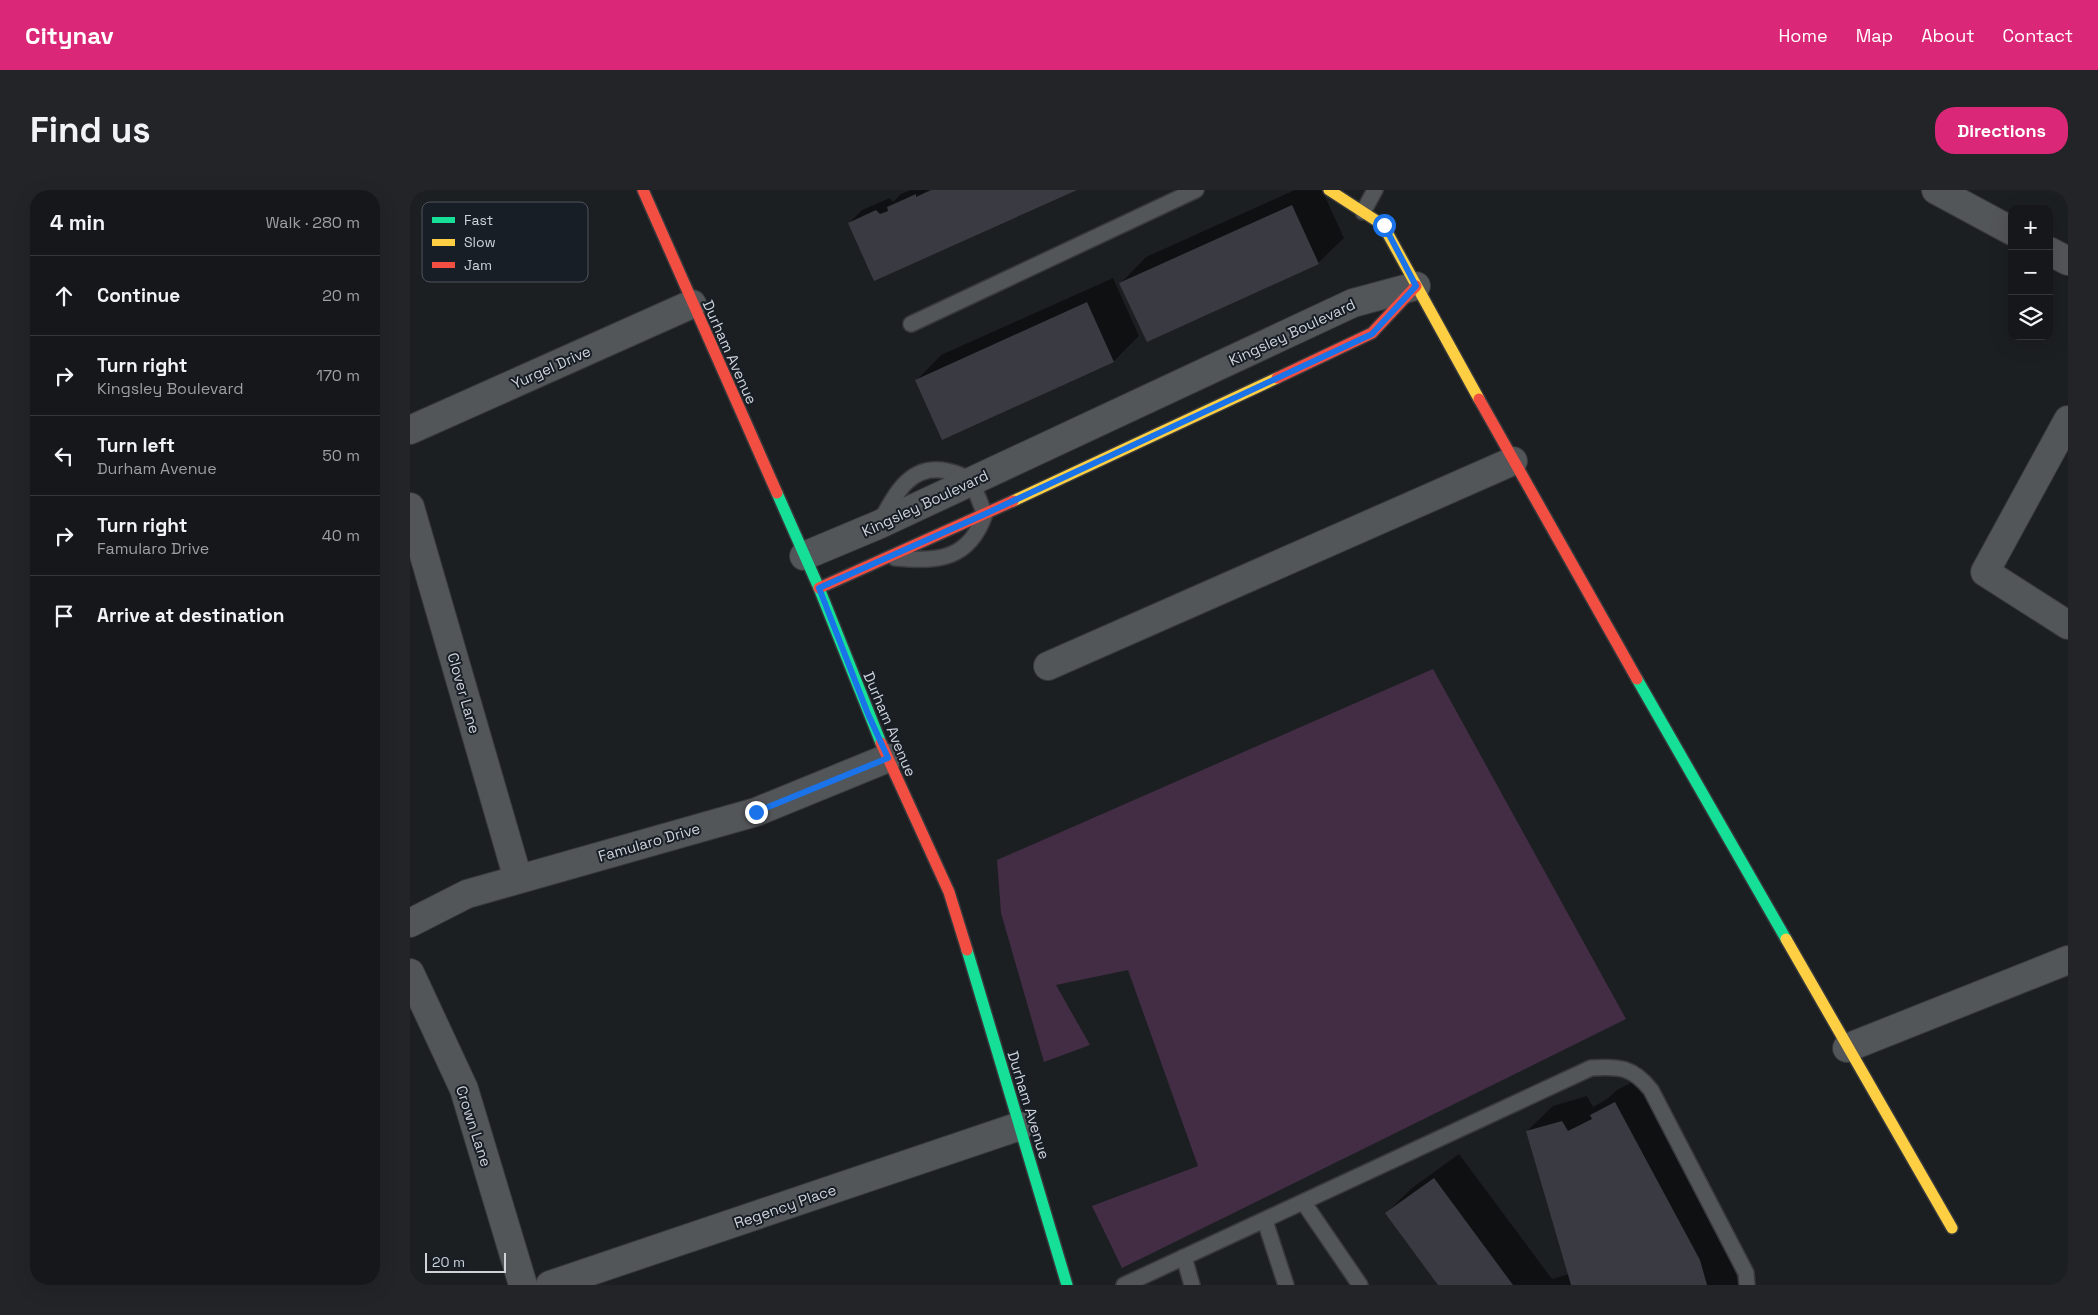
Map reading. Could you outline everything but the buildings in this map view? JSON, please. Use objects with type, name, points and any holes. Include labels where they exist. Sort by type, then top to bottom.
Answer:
[{"type":"street","name":"Durham Avenue","points":[[643,190],[819,588],[868,714],[949,892],[1067,1285]]},
{"type":"street","points":[[1329,190],[1384,225],[1513,461],[1952,1228]]},
{"type":"street","points":[[1936,190],[2008,229]]},
{"type":"street","points":[[2053,253],[2068,261]]},
{"type":"street","points":[[819,588],[985,514],[1372,334],[1416,286]]},
{"type":"street","name":"Kingsley Boulevard","points":[[804,556],[878,525],[1352,303],[1416,286]]},
{"type":"street","name":"Yurgel Drive","points":[[410,430],[692,304]]},
{"type":"street","points":[[2068,420],[1984,572],[2068,625]]},
{"type":"street","points":[[1048,666],[1513,461]]},
{"type":"street","name":"Clover Lane","points":[[410,506],[518,879]]},
{"type":"street","name":"Famularo Drive","points":[[410,923],[467,894],[756,812],[888,758]]},
{"type":"street","points":[[1848,1048],[2068,960]]},
{"type":"street","name":"Crown Lane","points":[[410,973],[464,1090],[523,1285]]},
{"type":"street","name":"Regency Place","points":[[550,1285],[1020,1126]]},
{"type":"lane","points":[[911,324],[1196,190]]},
{"type":"lane","points":[[1363,212],[1375,190]]},
{"type":"lane","points":[[887,557],[935,560],[951,555],[970,543],[980,528],[985,514],[970,482]]},
{"type":"lane","points":[[1124,1285],[1591,1068],[1612,1066],[1640,1076],[1651,1090],[1746,1273],[1748,1285]]},
{"type":"lane","points":[[1304,1203],[1360,1285]]},
{"type":"lane","points":[[1265,1220],[1286,1285]]},
{"type":"lane","points":[[1184,1257],[1192,1285]]},
{"type":"shaded area","points":[[1433,669],[1626,1019],[1122,1268],[1092,1206],[1198,1166],[1128,970],[1056,985],[1090,1045],[1044,1062],[1001,913],[997,860]]},
{"type":"traffic: fast","points":[[777,493],[819,588],[881,743]]},
{"type":"traffic: fast","points":[[1637,679],[1786,939]]},
{"type":"traffic: fast","points":[[967,950],[1067,1285]]},
{"type":"traffic: slow","points":[[1329,190],[1383,225],[1479,399]]},
{"type":"traffic: slow","points":[[1013,501],[1277,378]]},
{"type":"traffic: slow","points":[[1786,939],[1952,1228]]},
{"type":"traffic: jam","points":[[643,190],[777,493]]},
{"type":"traffic: jam","points":[[1277,378],[1372,333],[1416,286]]},
{"type":"traffic: jam","points":[[1479,399],[1637,679]]},
{"type":"traffic: jam","points":[[819,588],[1013,501]]},
{"type":"traffic: jam","points":[[881,743],[949,892],[967,950]]},
{"type":"route","points":[[756,812],[888,758],[868,714],[819,588],[985,514],[1372,334],[1416,286],[1384,225]]}]
